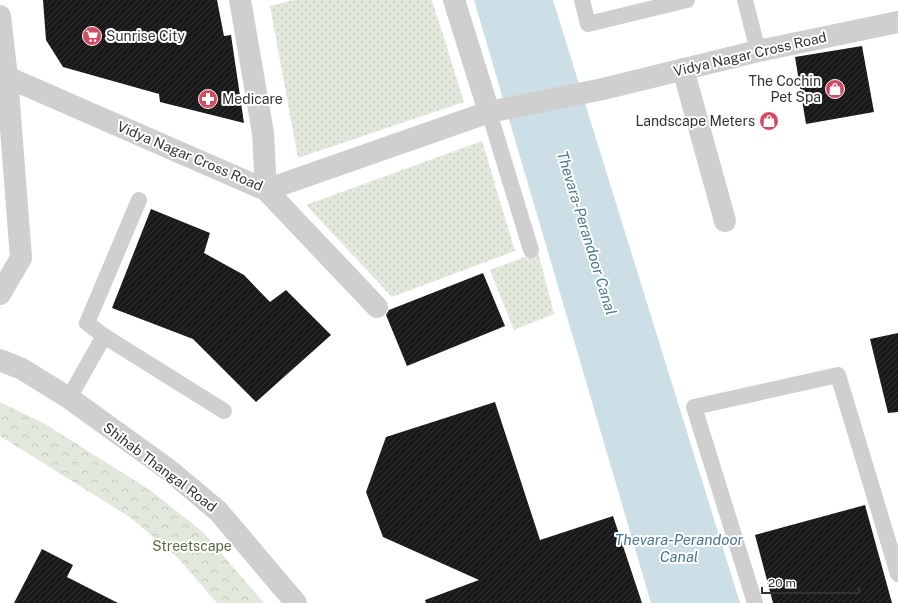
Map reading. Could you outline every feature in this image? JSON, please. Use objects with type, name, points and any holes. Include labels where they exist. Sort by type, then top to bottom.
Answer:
[{"type":"street","points":[[240,0],[263,134],[266,190],[378,308]]},
{"type":"street","points":[[454,0],[489,112]]},
{"type":"street","points":[[0,16],[7,77],[21,258],[0,294]]},
{"type":"street","name":"Vidya Nagar Cross Road","points":[[7,77],[266,190],[489,112],[603,89],[758,51],[898,22]]},
{"type":"street","points":[[683,69],[725,221]]},
{"type":"street","name":"Shihab Thangal Road","points":[[0,360],[22,369],[69,398],[169,470],[218,511],[296,603]]},
{"type":"lane","points":[[582,0],[588,24],[687,0]]},
{"type":"lane","points":[[745,0],[758,51]]},
{"type":"lane","points":[[489,112],[531,250]]},
{"type":"lane","points":[[139,200],[87,323],[104,336],[224,411]]},
{"type":"lane","points":[[69,398],[104,336]]},
{"type":"lane","points":[[755,603],[694,407],[838,375],[898,574]]},
{"type":"green space","points":[[293,0],[432,0],[464,102],[298,158],[270,6]]},
{"type":"green space","points":[[482,141],[515,251],[392,297],[306,205]]},
{"type":"green space","points":[[538,252],[554,314],[514,330],[490,270]]},
{"type":"green space","name":"Streetscape","points":[[0,402],[45,424],[150,490],[203,532],[264,603],[217,603],[177,557],[131,518],[0,436]]},
{"type":"water","name":"Thevara-Perandoor Canal","points":[[474,0],[553,0],[740,603],[651,603]]},
{"type":"building","points":[[43,0],[217,0],[224,36],[231,35],[244,123],[160,102],[159,94],[63,67],[46,40]]},
{"type":"building","points":[[862,46],[874,112],[806,124],[795,57]]},
{"type":"building","points":[[151,209],[210,233],[204,253],[244,275],[270,302],[286,290],[331,335],[256,402],[193,339],[112,308]]},
{"type":"building","points":[[483,273],[505,326],[407,366],[386,315],[389,310]]},
{"type":"building","points":[[898,333],[898,412],[888,413],[870,339]]},
{"type":"building","points":[[495,402],[540,540],[613,516],[642,603],[426,603],[425,600],[479,580],[383,537],[366,492],[386,437]]},
{"type":"building","points":[[865,505],[892,603],[773,603],[755,535]]},
{"type":"building","points":[[42,549],[73,565],[67,577],[118,603],[14,603]]},
{"type":"place","name":"Sunrise City","points":[[92,36]]},
{"type":"place","name":"The Cochin Pet Spa","points":[[835,89]]},
{"type":"place","name":"Medicare","points":[[208,99]]},
{"type":"place","name":"Landscape Meters","points":[[769,121]]}]
